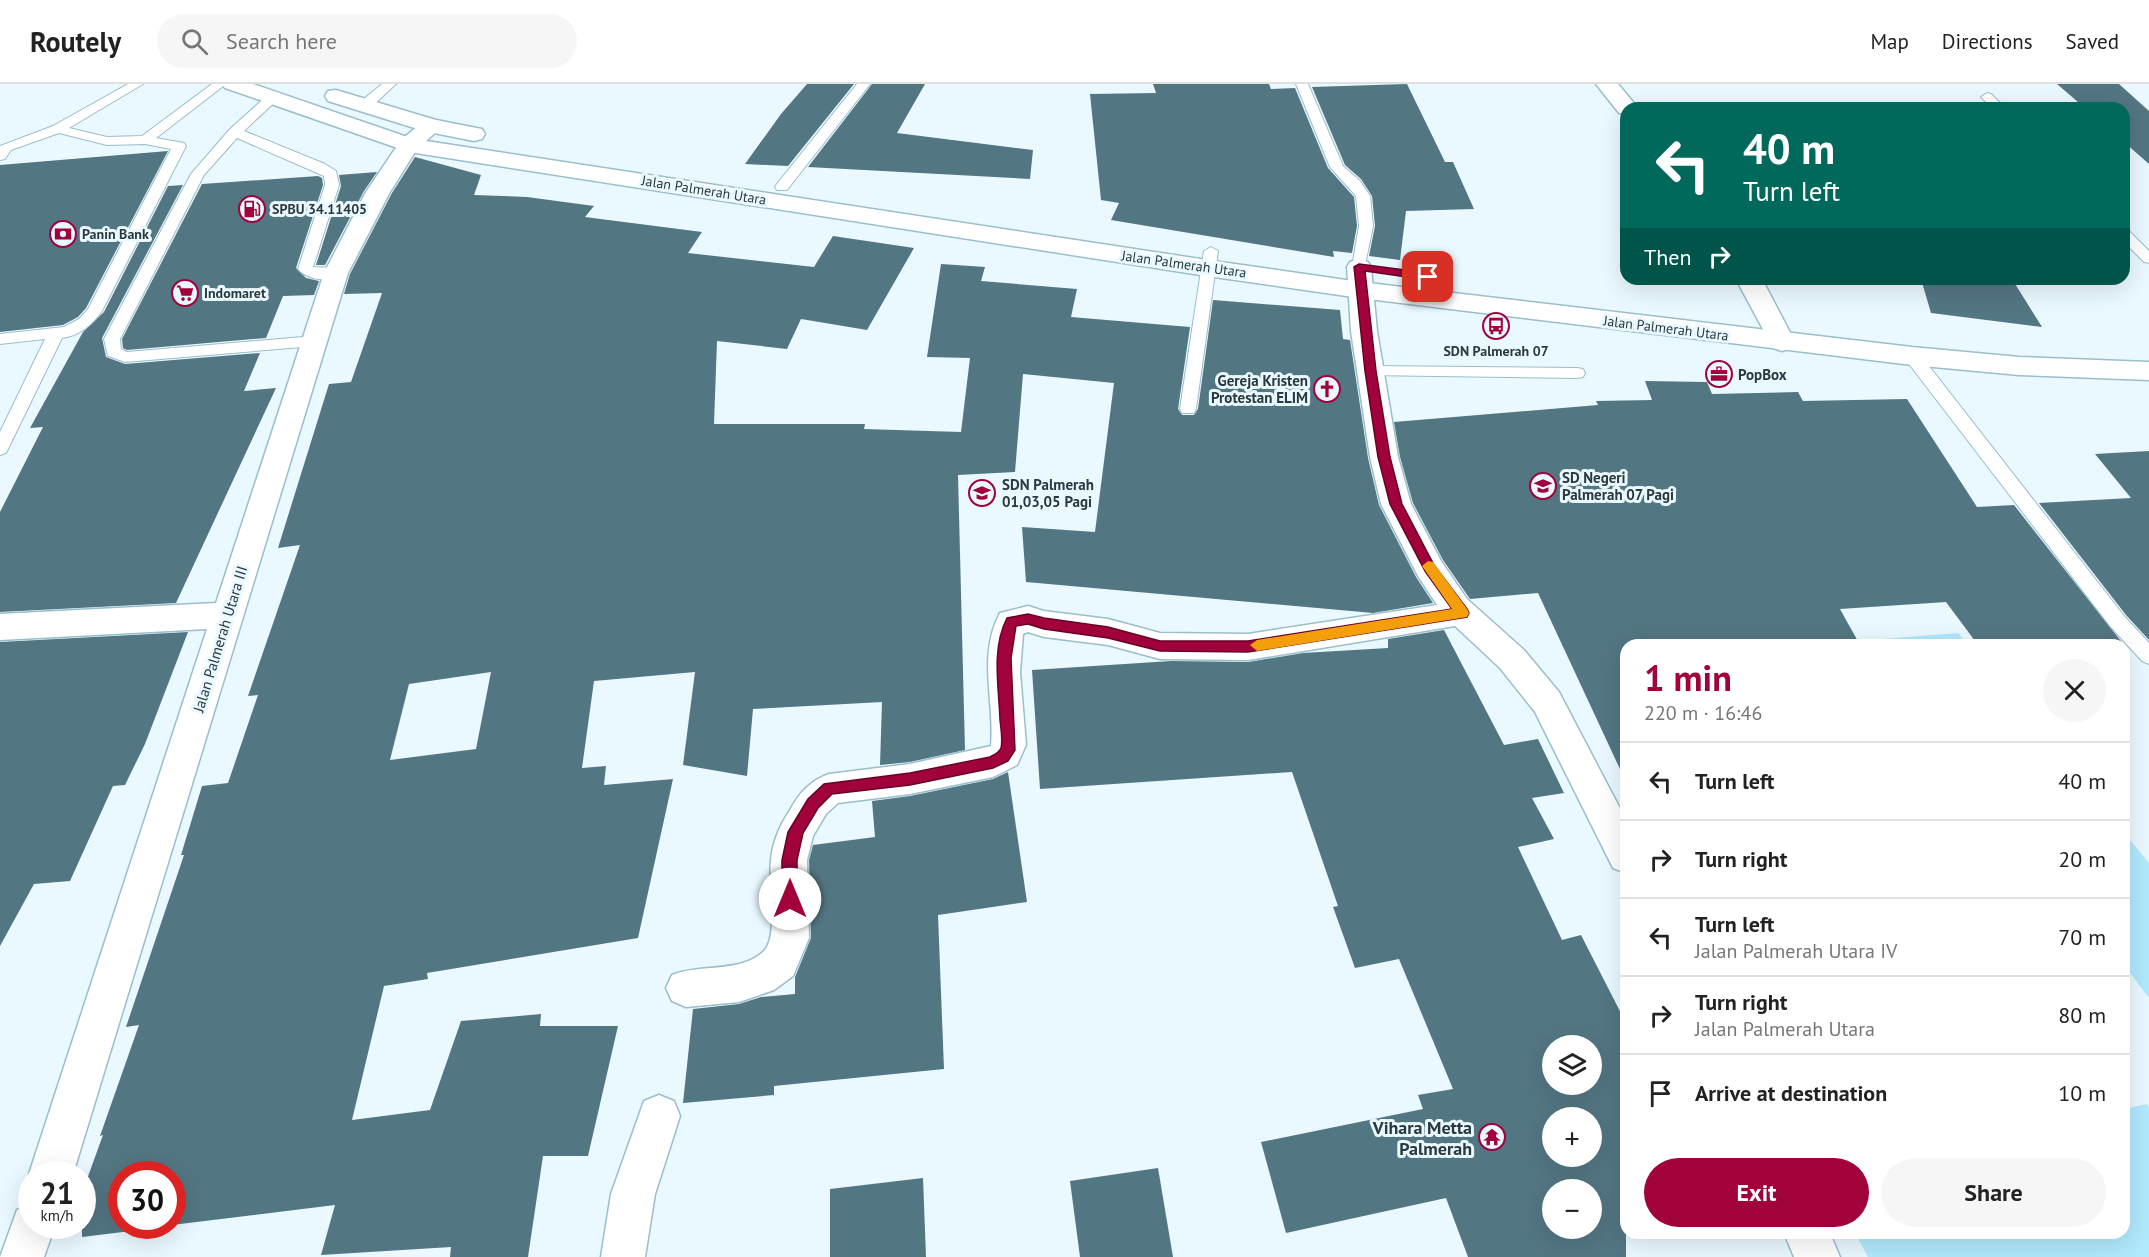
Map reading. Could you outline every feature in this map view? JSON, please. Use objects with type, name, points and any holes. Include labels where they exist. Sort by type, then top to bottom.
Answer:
[{"type":"street","name":"Jalan Palmerah Utara","points":[[232,84],[281,91],[420,136],[1209,260],[1777,332],[1912,356],[2019,366],[2149,371]]},
{"type":"street","points":[[1607,84],[1622,102]]},
{"type":"street","name":"Jalan Palmerah Utara","points":[[314,88],[364,106],[420,136]]},
{"type":"street","name":"Jalan Palmerah Utara III","points":[[55,1161],[336,273],[378,192],[420,136]]},
{"type":"street","points":[[1360,279],[1384,457],[1396,504],[1430,568],[1462,613],[1512,659],[1547,702],[1620,844]]},
{"type":"street","points":[[1752,285],[1777,332]]},
{"type":"street","name":"Jalan Palmerah Utara","points":[[1777,332],[2149,349]]},
{"type":"street","points":[[686,988],[739,983],[760,977],[778,963],[790,938],[789,860],[796,832],[813,803],[829,789],[910,779],[993,762],[1003,757],[1008,750],[1004,658],[1011,622],[1028,619],[1044,624],[1108,632],[1160,646],[1248,647],[1462,613]]},
{"type":"street","points":[[0,627],[227,615]]},
{"type":"street","points":[[623,1257],[633,1194],[659,1116]]},
{"type":"street","points":[[22,1257],[28,1239]]},
{"type":"street","points":[[1809,1239],[1818,1257]]},
{"type":"lane","points":[[0,156],[6,147],[58,129],[137,84]]},
{"type":"lane","points":[[145,140],[220,84]]},
{"type":"lane","points":[[364,106],[390,84]]},
{"type":"lane","points":[[769,190],[864,84]]},
{"type":"lane","points":[[1302,84],[1337,167],[1359,188],[1368,211],[1360,279]]},
{"type":"lane","points":[[281,91],[235,132],[198,174],[112,339],[114,352],[125,357],[314,341]]},
{"type":"lane","points":[[1987,97],[1992,102]]},
{"type":"lane","points":[[0,339],[68,332],[84,322],[94,311],[179,146],[145,140],[107,141],[58,129]]},
{"type":"lane","points":[[235,132],[320,166],[331,174],[332,185],[305,269],[313,274],[336,273]]},
{"type":"lane","points":[[2130,240],[2149,259]]},
{"type":"lane","points":[[1188,409],[1209,260]]},
{"type":"lane","points":[[0,449],[6,424],[56,333]]},
{"type":"lane","points":[[1912,356],[2117,621],[2149,656]]},
{"type":"lane","points":[[1371,371],[1577,373]]},
{"type":"shaded area","points":[[1958,633],[1963,639],[1882,639]]},
{"type":"shaded area","points":[[2130,840],[2149,863],[2149,998],[2130,973]]},
{"type":"shaded area","points":[[2147,1104],[2149,1108],[2149,1257],[1868,1257],[1858,1239],[2130,1239],[2130,1108]]},
{"type":"building","points":[[807,84],[854,84],[788,166],[745,164],[781,114]]},
{"type":"building","points":[[872,84],[925,84],[897,133],[1033,150],[1030,179],[808,167]]},
{"type":"building","points":[[1153,84],[1269,84],[1271,89],[1295,88],[1328,168],[1354,197],[1357,226],[1352,253],[1333,251],[1334,257],[1111,220],[1119,203],[1101,200],[1090,94],[1156,93]]},
{"type":"building","points":[[1407,84],[1445,162],[1453,162],[1474,209],[1406,211],[1400,260],[1369,256],[1375,226],[1372,196],[1361,179],[1345,165],[1312,87]]},
{"type":"building","points":[[2057,84],[2119,84],[2149,111],[2149,164],[2130,147],[2130,102],[2078,102]]},
{"type":"building","name":"Panin Bank","points":[[168,151],[86,308],[78,317],[63,325],[0,332],[0,165]]},
{"type":"building","points":[[415,157],[481,175],[474,195],[527,197],[594,206],[585,217],[702,232],[688,253],[814,267],[833,236],[914,248],[867,330],[801,319],[787,349],[717,341],[714,424],[865,424],[864,429],[961,432],[970,358],[927,357],[941,264],[985,267],[981,281],[1077,289],[1071,317],[1190,327],[1178,409],[1182,415],[1194,415],[1198,409],[1213,300],[1340,310],[1343,339],[1350,340],[1368,458],[1379,505],[1416,577],[1433,603],[1373,613],[1026,582],[1022,527],[1095,532],[1114,383],[1023,374],[1015,472],[958,475],[965,750],[910,762],[880,765],[882,702],[753,709],[747,776],[683,765],[695,672],[594,681],[582,768],[606,766],[604,785],[673,779],[638,938],[427,973],[428,979],[384,986],[352,1120],[430,1110],[461,1021],[541,1014],[540,1026],[618,1026],[588,1156],[543,1156],[528,1257],[450,1257],[451,1247],[321,1255],[335,1205],[186,1223],[186,1161],[108,1161],[108,1234],[96,1235],[96,1161],[94,1161],[103,1135],[100,1136],[139,1025],[126,1027],[184,855],[181,855],[202,786],[228,783],[258,695],[248,696],[300,545],[278,548],[329,384],[351,382],[382,293],[344,294],[350,274],[392,193]],"holes":[[[491,672],[476,749],[390,760],[409,684]]]},
{"type":"building","points":[[377,172],[364,191],[325,265],[316,265],[341,186],[339,175]]},
{"type":"building","points":[[318,176],[322,178],[323,185],[296,268],[306,278],[319,281],[314,295],[283,296],[266,338],[127,350],[123,348],[122,339],[202,184]]},
{"type":"building","points":[[183,185],[102,338],[106,357],[125,364],[260,353],[244,391],[276,388],[176,603],[0,612],[0,512],[43,427],[30,428],[83,332],[104,312],[168,186]]},
{"type":"building","points":[[1923,285],[2016,285],[2042,327],[1931,313]]},
{"type":"building","points":[[1645,381],[1707,382],[1712,394],[1798,392],[1803,401],[1907,399],[1977,507],[2014,505],[2119,639],[1974,639],[1946,602],[1840,609],[1857,639],[1620,639],[1620,769],[1538,593],[1470,599],[1443,560],[1413,503],[1400,457],[1394,422],[1598,405],[1596,401],[1652,400]]},
{"type":"building","points":[[2149,451],[2149,640],[2126,615],[2039,503],[2131,498],[2095,454]]},
{"type":"building","points":[[1444,630],[1504,745],[1538,739],[1564,793],[1532,798],[1554,839],[1518,847],[1562,940],[1581,935],[1620,1011],[1620,1239],[1626,1239],[1626,1257],[1468,1257],[1446,1198],[1286,1233],[1261,1142],[1423,1109],[1418,1095],[1453,1089],[1399,959],[1355,968],[1333,907],[1338,906],[1292,772],[1040,789],[1032,670],[1171,661],[1248,662],[1303,653],[1388,648],[1388,639]]},
{"type":"building","points":[[188,632],[145,744],[125,785],[113,786],[70,881],[34,884],[0,946],[0,642]]},
{"type":"building","points":[[1008,772],[1027,902],[938,915],[944,1069],[774,1086],[774,1095],[683,1103],[693,1009],[739,1004],[761,997],[795,994],[795,977],[811,938],[809,860],[813,845],[875,837],[872,801],[910,796],[993,779]]},
{"type":"building","points":[[1158,1168],[1173,1257],[1080,1257],[1070,1181]]},
{"type":"building","points":[[923,1178],[926,1257],[830,1257],[830,1189]]},
{"type":"slow traffic","points":[[1257,645],[1368,630],[1462,613],[1456,608],[1428,566]]},
{"type":"place","name":"SPBU 34.11405","points":[[252,209]]},
{"type":"place","name":"Panin Bank","points":[[63,234]]},
{"type":"place","name":"Indomaret","points":[[185,293]]},
{"type":"place","name":"SDN Palmerah 07","points":[[1496,326]]},
{"type":"place","name":"PopBox","points":[[1719,374]]},
{"type":"place","name":"Gereja Kristen Protestan ELIM","points":[[1327,389]]},
{"type":"place","name":"SD Negeri Palmerah 07 Pagi","points":[[1543,486]]},
{"type":"place","name":"SDN Palmerah 01,03,05 Pagi","points":[[982,493]]},
{"type":"place","name":"Vihara Metta Palmerah","points":[[1492,1137]]},
{"type":"route","points":[[790,899],[789,860],[796,832],[820,795],[829,789],[910,779],[993,762],[1003,757],[1008,750],[1004,658],[1011,622],[1028,619],[1044,624],[1108,632],[1160,646],[1248,647],[1368,630],[1462,613],[1456,608],[1430,568],[1396,504],[1384,457],[1364,331],[1359,267],[1428,277]]}]
